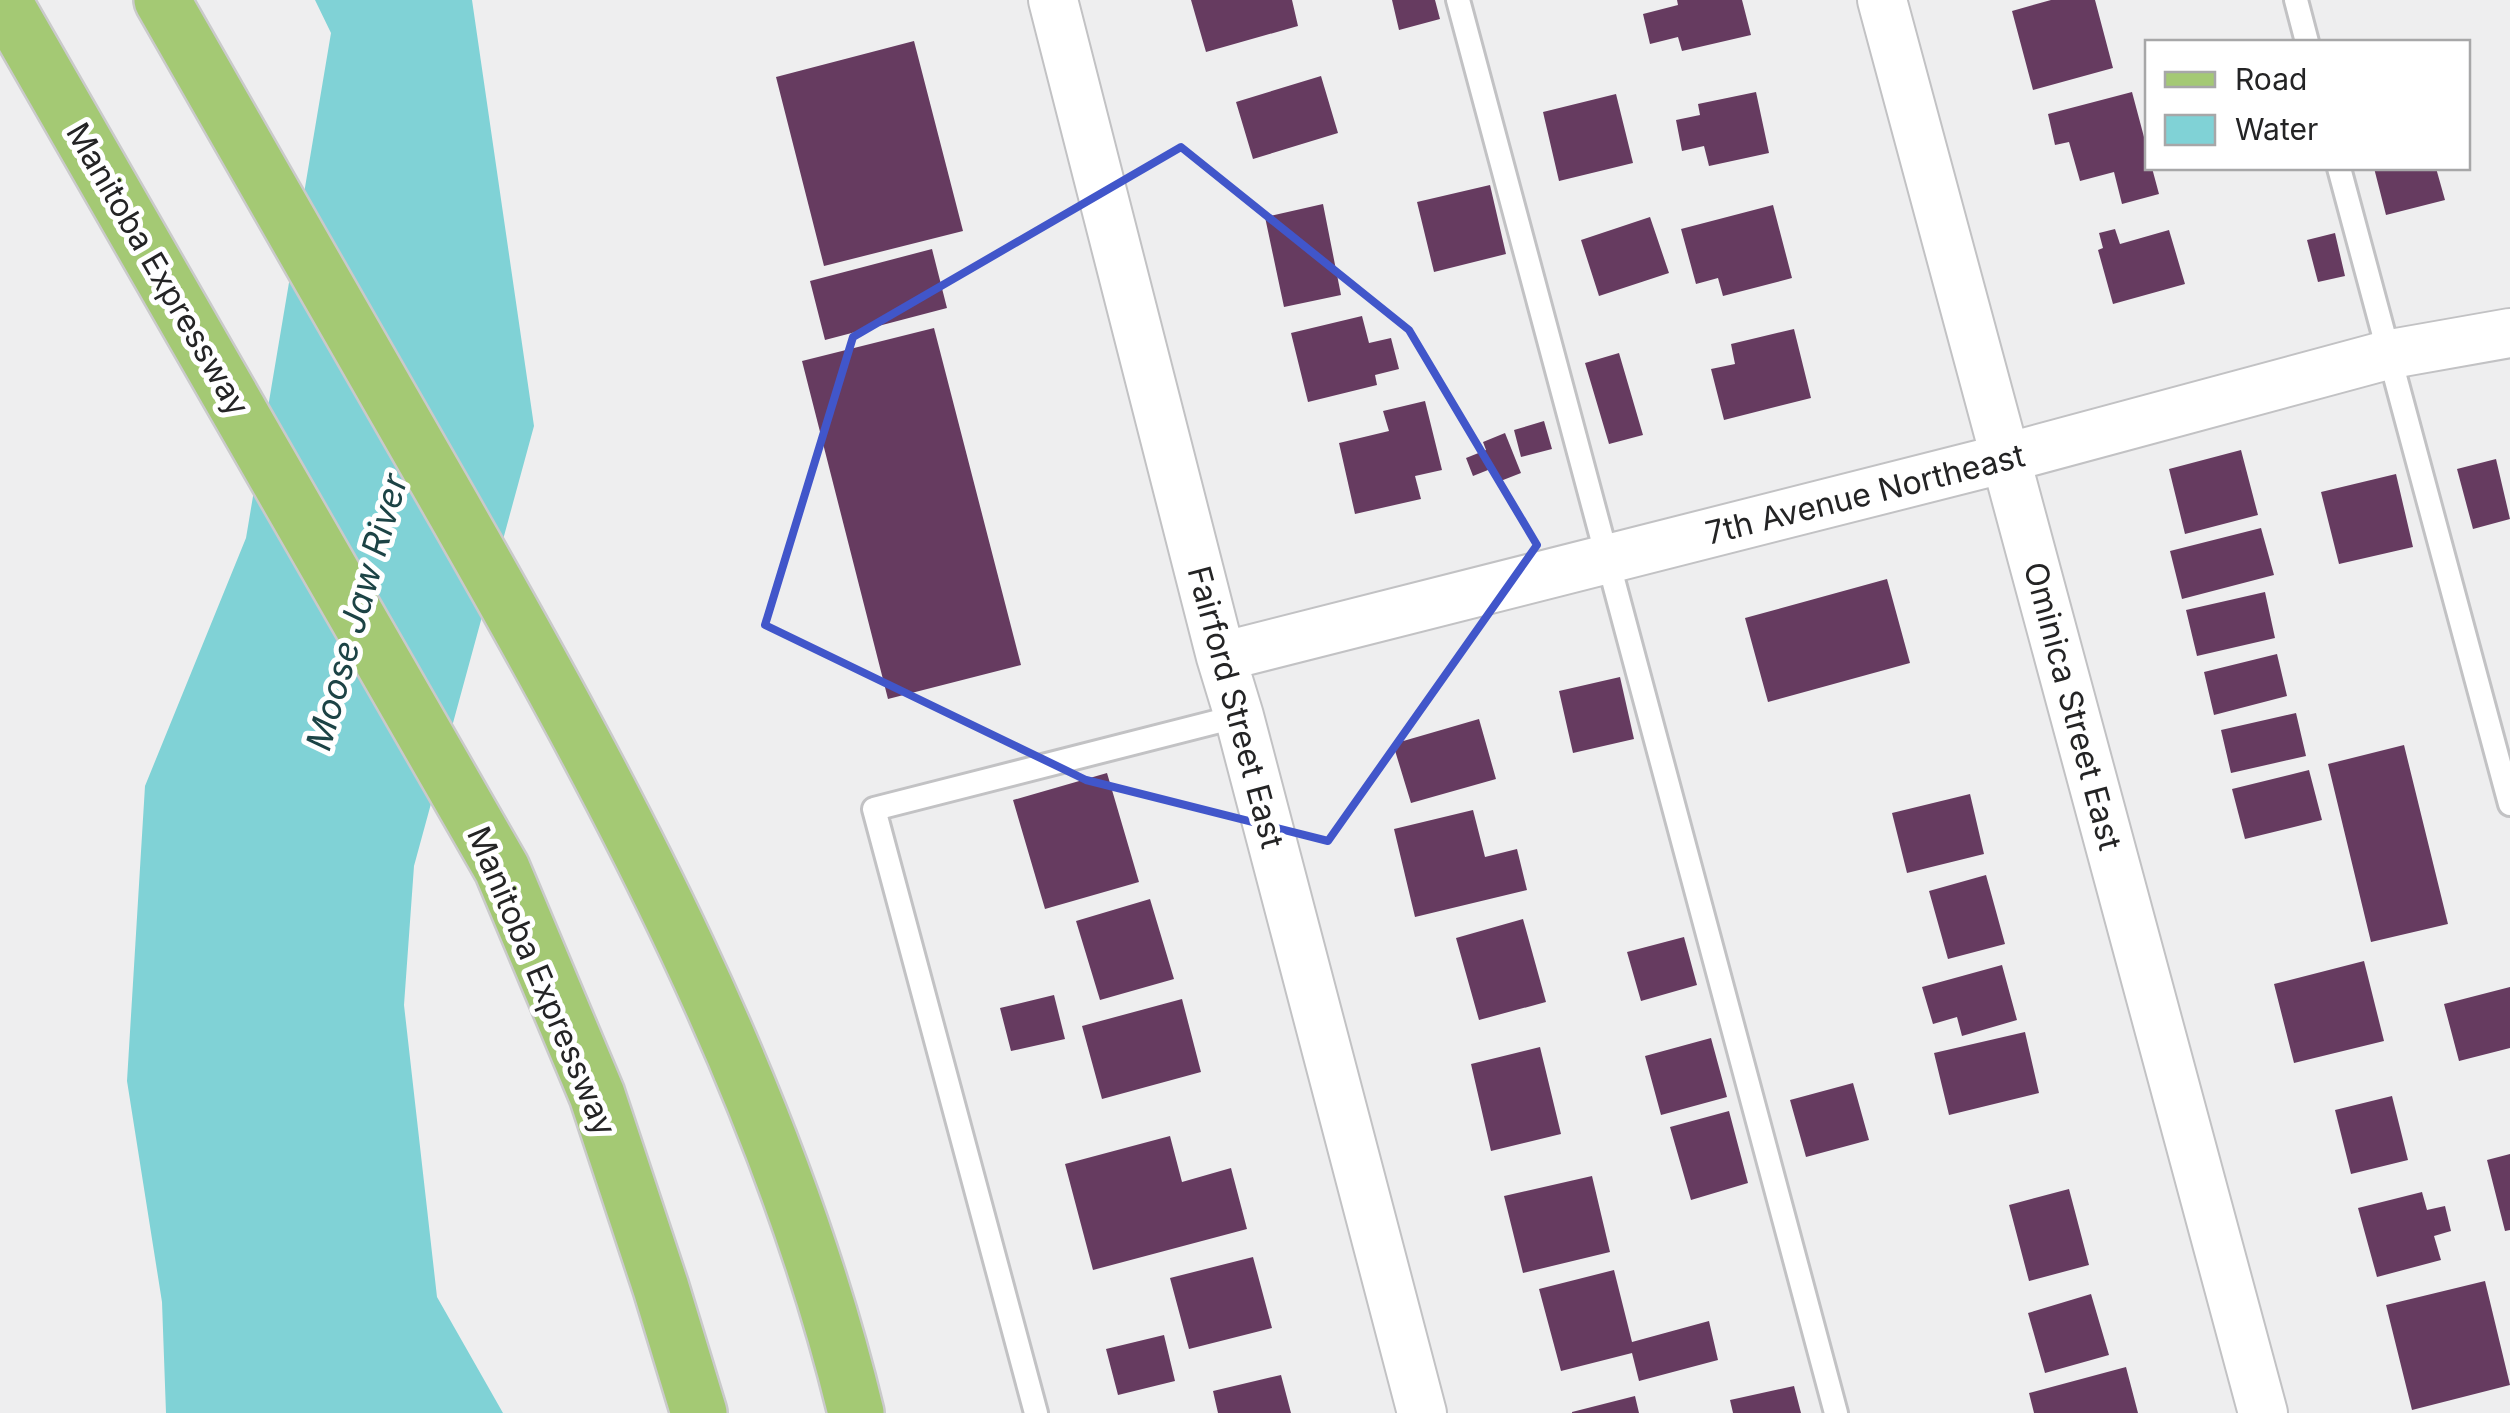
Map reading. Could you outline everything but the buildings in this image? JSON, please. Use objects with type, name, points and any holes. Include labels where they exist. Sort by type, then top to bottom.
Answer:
[{"type":"main road","name":"Manitoba Expressway","points":[[3,0],[502,869],[597,1095],[699,1413]]},
{"type":"main road","points":[[162,0],[562,700],[727,1031],[833,1319],[856,1413]]},
{"type":"street","name":"Fairford Street East","points":[[1053,0],[1221,657],[1240,716],[1422,1413]]},
{"type":"street","name":"Ominica Street East","points":[[1882,0],[2263,1413]]},
{"type":"street","name":"7th Avenue Northeast","points":[[1221,657],[2006,458],[2391,354],[2510,334]]},
{"type":"lane","points":[[1458,0],[1836,1413]]},
{"type":"lane","points":[[2296,0],[2306,40]]},
{"type":"lane","points":[[2340,170],[2510,804]]},
{"type":"lane","points":[[1036,1413],[874,809],[1240,716]]},
{"type":"highlighted area","points":[[1181,147],[1409,330],[1537,545],[1328,841],[1086,780],[765,625],[853,337]]},
{"type":"water","name":"Moose Jaw River","points":[[315,0],[472,0],[534,426],[414,866],[404,1005],[437,1297],[503,1413],[166,1413],[162,1302],[127,1081],[145,786],[246,538],[331,33]]}]
